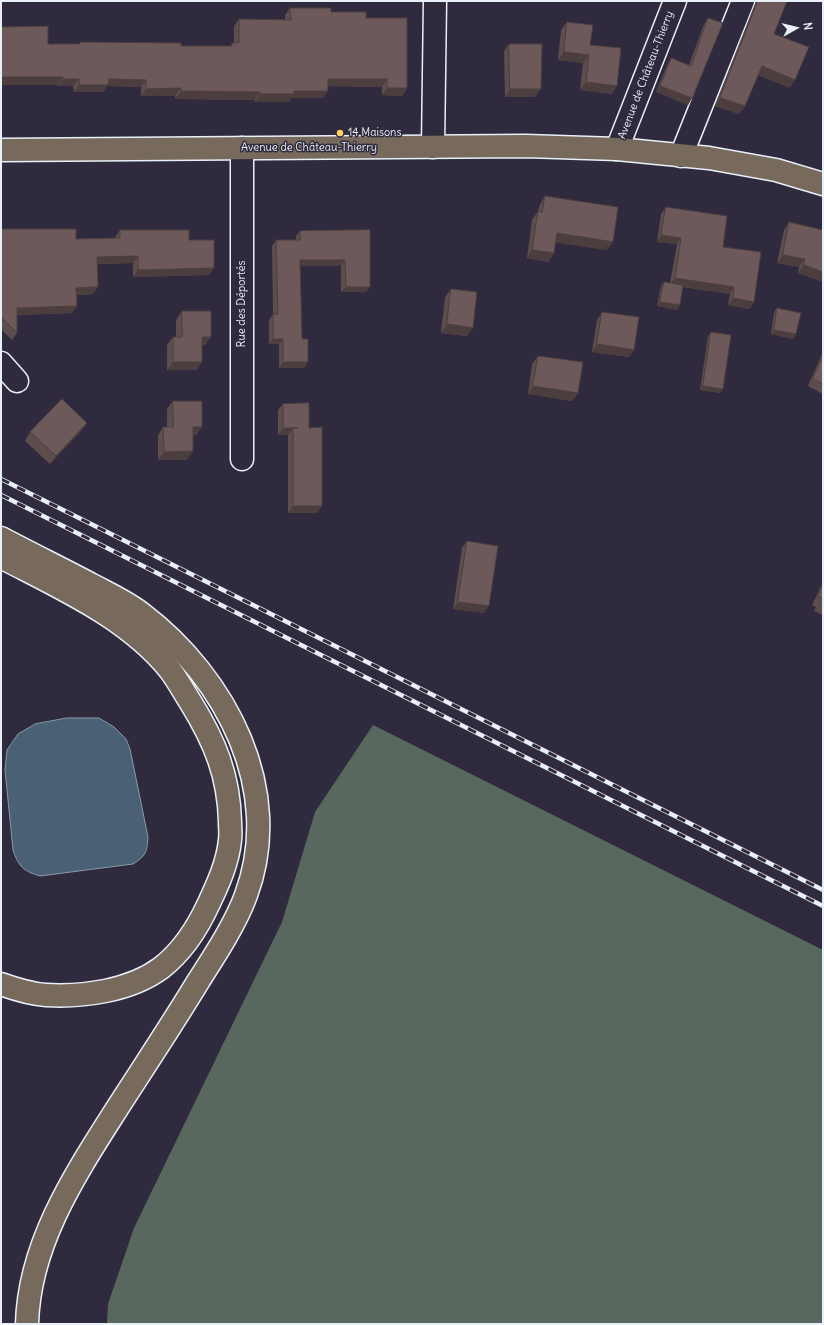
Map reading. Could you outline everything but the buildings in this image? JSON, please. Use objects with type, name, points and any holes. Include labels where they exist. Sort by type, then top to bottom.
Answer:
[{"type":"main road","name":"Avenue de Château-Thierry","points":[[1,150],[526,146],[617,149],[709,158],[776,170],[823,184]]},
{"type":"main road","points":[[1,538],[121,600],[142,613],[186,653],[220,700],[235,726],[247,756],[258,811],[260,836],[252,880],[246,898],[229,930],[173,1022],[87,1156],[51,1221],[32,1282],[27,1324]]},
{"type":"main road","points":[[1,557],[110,616],[143,642],[169,670],[205,724],[218,753],[226,782],[229,802],[230,840],[224,866],[204,914],[190,937],[174,956],[161,968],[144,978],[124,986],[97,992],[44,995],[22,991],[1,984]]},
{"type":"street","points":[[433,147],[435,1]]},
{"type":"street","name":"Avenue de Château-Thierry","points":[[617,149],[675,1]]},
{"type":"street","points":[[681,156],[743,1]]},
{"type":"street","name":"Rue des Déportés","points":[[242,148],[242,459]]},
{"type":"street","points":[[1,363],[17,381]]},
{"type":"green space","points":[[373,725],[823,950],[823,1324],[107,1324],[108,1304],[134,1228],[282,922],[315,812]]},
{"type":"water","points":[[67,718],[99,718],[114,727],[126,739],[130,749],[148,837],[147,846],[141,859],[133,864],[40,876],[22,868],[17,861],[13,850],[5,770],[7,750],[18,734],[35,724]]},
{"type":"railway","points":[[1,479],[823,890]]},
{"type":"railway","points":[[1,495],[823,906]]},
{"type":"place","name":"14 Maisons","points":[[340,133]]}]
